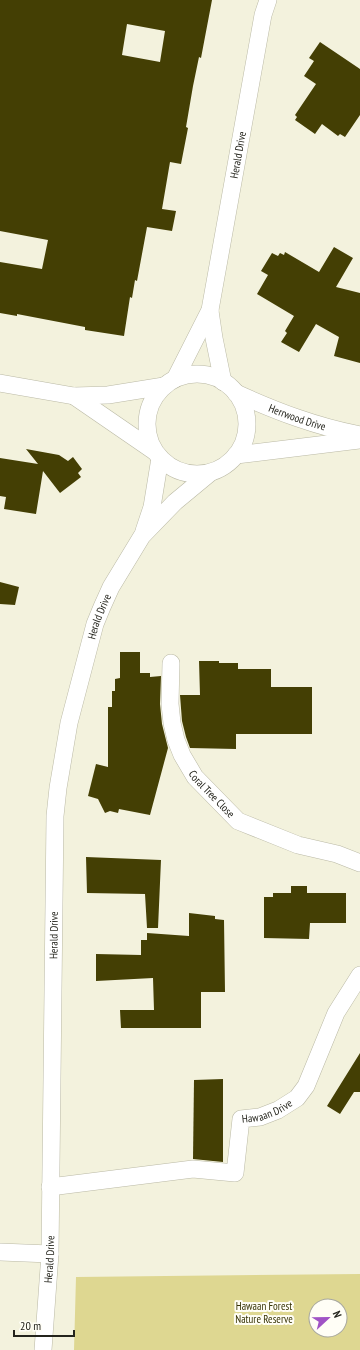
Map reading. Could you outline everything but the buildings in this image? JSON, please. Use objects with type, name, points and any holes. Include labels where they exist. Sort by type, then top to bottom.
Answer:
[{"type":"street","name":"Herald Drive","points":[[170,383],[210,310],[268,0]]},
{"type":"street","name":"Herald Drive","points":[[210,310],[223,382]]},
{"type":"street","points":[[0,383],[74,396],[108,395],[170,383],[191,374],[208,375],[223,382],[236,393],[244,408],[247,424],[244,441],[236,455],[225,466],[210,473],[196,474],[181,472],[168,466],[157,454],[74,396]]},
{"type":"street","points":[[157,454],[148,438],[146,424],[149,409],[155,397],[170,383]]},
{"type":"street","name":"Herrwood Drive","points":[[236,393],[272,410],[328,429],[360,435]]},
{"type":"street","name":"Herrwood Drive","points":[[236,455],[360,440]]},
{"type":"street","name":"Herald Drive","points":[[43,1350],[50,1254],[55,816],[58,788],[70,723],[95,624],[111,588],[142,536],[152,507],[157,454]]},
{"type":"street","name":"Herald Drive","points":[[142,536],[175,502],[210,473]]},
{"type":"street","name":"Coral Tree Close","points":[[171,663],[170,704],[172,723],[176,740],[182,755],[195,777],[238,821],[298,845],[338,854],[360,863]]},
{"type":"street","name":"Hawaan Drive","points":[[50,1187],[194,1170],[235,1172],[241,1119],[260,1117],[278,1110],[297,1098],[306,1086],[336,1013],[360,975]]},
{"type":"street","points":[[0,1252],[50,1254]]},
{"type":"green space","name":"Hawaan Forest Nature Reserve","points":[[360,1274],[360,1350],[74,1350],[76,1277]]}]
